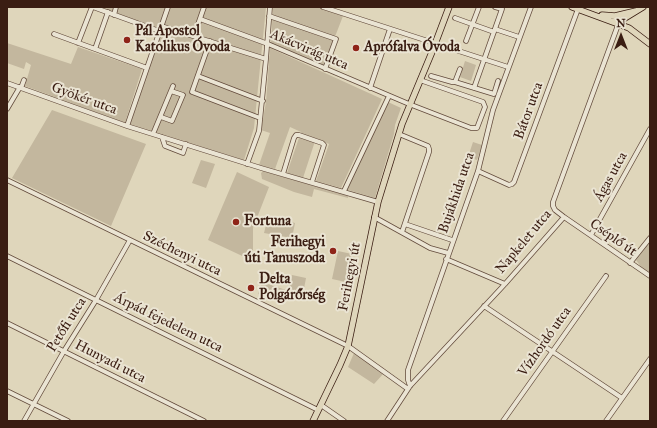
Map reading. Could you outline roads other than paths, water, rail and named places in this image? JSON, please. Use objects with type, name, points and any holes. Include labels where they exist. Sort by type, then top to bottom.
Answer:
[{"type":"main road","name":"Ferihegyi út","points":[[312,421],[348,346],[378,202],[399,134],[449,7]]},
{"type":"main road","points":[[615,23],[643,7]]},
{"type":"main road","points":[[575,8],[615,23],[645,39]]},
{"type":"main road","points":[[594,14],[610,16],[636,11]]},
{"type":"main road","points":[[624,25],[625,18]]},
{"type":"main road","points":[[615,23],[624,25],[635,31],[650,44]]},
{"type":"street","name":"Akácvirág utca","points":[[92,7],[114,15],[194,36],[266,59]]},
{"type":"street","points":[[78,43],[92,7]]},
{"type":"street","points":[[114,15],[116,7]]},
{"type":"street","points":[[127,126],[168,7]]},
{"type":"street","points":[[194,36],[204,7]]},
{"type":"street","points":[[247,164],[259,131],[268,44],[270,7]]},
{"type":"street","points":[[324,7],[508,67]]},
{"type":"street","points":[[466,41],[478,7]]},
{"type":"street","points":[[474,88],[502,9],[495,7]]},
{"type":"street","name":"Bujákhida utca","points":[[409,387],[408,370],[452,240],[478,171],[493,110],[531,7]]},
{"type":"street","name":"Bátor utca","points":[[478,171],[509,184],[514,182],[576,15],[575,8]]},
{"type":"street","points":[[95,49],[108,12]]},
{"type":"street","points":[[269,16],[336,39],[325,69]]},
{"type":"street","points":[[455,18],[519,37]]},
{"type":"street","name":"Akácvirág utca","points":[[200,19],[268,44],[410,104]]},
{"type":"street","name":"Napkelet utca","points":[[387,421],[409,387],[564,217],[555,210],[553,202],[615,23]]},
{"type":"street","points":[[370,88],[390,29]]},
{"type":"street","points":[[54,34],[147,68]]},
{"type":"street","points":[[210,41],[192,92],[260,118]]},
{"type":"street","points":[[455,82],[460,69]]},
{"type":"street","points":[[198,76],[262,101]]},
{"type":"street","points":[[431,76],[494,94],[498,81]]},
{"type":"street","points":[[7,109],[24,80]]},
{"type":"street","points":[[410,104],[471,128],[476,129],[478,126],[485,107],[484,102],[420,80]]},
{"type":"street","name":"Gyökér utca","points":[[7,83],[127,126],[247,164],[378,202]]},
{"type":"street","points":[[154,134],[173,86]]},
{"type":"street","points":[[161,117],[172,121],[183,95],[171,91]]},
{"type":"street","points":[[344,191],[389,96]]},
{"type":"street","name":"Ágas utca","points":[[591,235],[650,129]]},
{"type":"street","points":[[399,134],[428,146],[429,149],[402,232]]},
{"type":"street","points":[[283,174],[294,138],[296,135],[299,135],[324,145],[312,182]]},
{"type":"street","points":[[162,136],[165,146],[183,153],[186,144]]},
{"type":"street","name":"Széchenyi utca","points":[[7,180],[348,346],[409,387]]},
{"type":"street","points":[[374,217],[430,248],[448,253]]},
{"type":"street","name":"Cséplő út","points":[[564,217],[650,276]]},
{"type":"street","points":[[405,224],[452,240]]},
{"type":"street","points":[[630,263],[650,238]]},
{"type":"street","name":"Petőfi utca","points":[[24,421],[130,240]]},
{"type":"street","name":"Árpád fejedelem utca","points":[[7,256],[319,407],[344,421]]},
{"type":"street","points":[[446,259],[504,284]]},
{"type":"street","name":"Vízhordó utca","points":[[503,421],[606,276]]},
{"type":"street","points":[[484,306],[622,398]]},
{"type":"street","name":"Hunyadi utca","points":[[7,323],[204,421]]},
{"type":"street","points":[[606,421],[650,359]]},
{"type":"street","points":[[7,391],[68,421]]},
{"type":"place","name":"Pál Apostol Katolikus Óvoda","points":[[127,40]]},
{"type":"place","name":"Aprófalva Óvoda","points":[[356,48]]},
{"type":"place","name":"Fortuna","points":[[236,222]]},
{"type":"place","name":"Ferihegyi úti Tanuszoda","points":[[333,251]]},
{"type":"place","name":"Delta Polgárőrség","points":[[251,288]]}]
